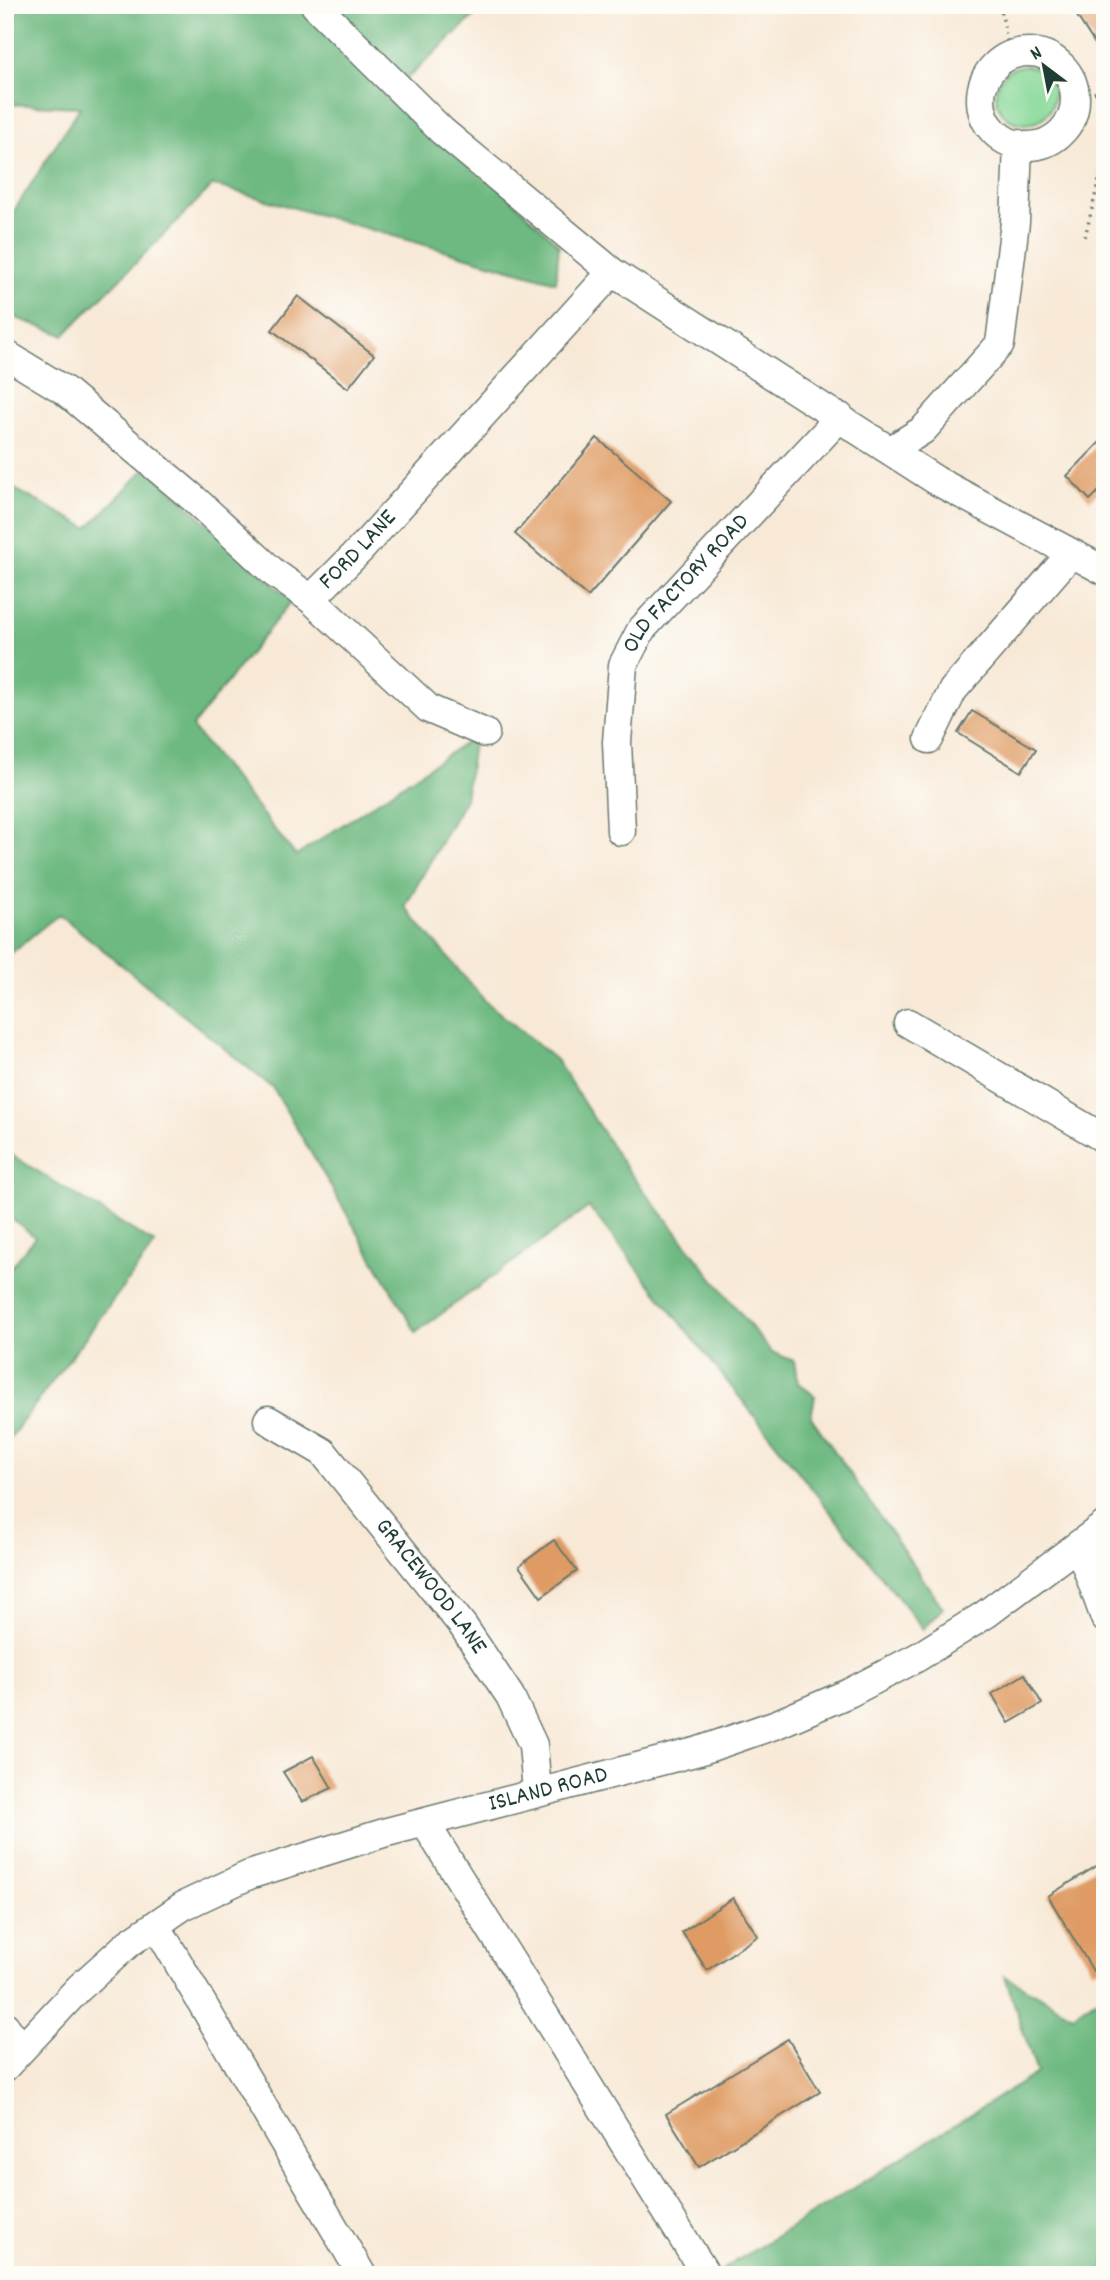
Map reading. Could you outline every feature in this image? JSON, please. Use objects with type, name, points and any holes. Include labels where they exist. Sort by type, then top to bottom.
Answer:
[{"type":"street","points":[[315,5],[442,131],[612,272],[937,481],[1070,555],[1103,562]]},
{"type":"street","points":[[1032,52],[1055,60],[1067,71],[1073,86],[1086,97],[1062,131],[1041,143],[1018,144],[993,130],[981,103],[988,75],[1010,55],[1032,52]]},
{"type":"street","points":[[891,450],[923,430],[1000,344],[1015,222],[1018,144]]},
{"type":"street","name":"FORD LANE","points":[[5,355],[64,390],[193,498],[274,573],[311,599],[360,550],[612,272]]},
{"type":"street","name":"OLD FACTORY ROAD","points":[[621,831],[617,742],[623,665],[641,630],[841,417]]},
{"type":"street","points":[[929,739],[953,690],[1070,555]]},
{"type":"street","points":[[311,599],[429,709],[485,733]]},
{"type":"street","points":[[908,1023],[1105,1139]]},
{"type":"street","name":"GRACEWOOD LANE","points":[[268,1420],[323,1452],[463,1626],[510,1696],[533,1745],[537,1791]]},
{"type":"street","name":"ISLAND ROAD","points":[[11,2047],[129,1943],[183,1906],[249,1875],[537,1791],[699,1751],[777,1724],[849,1693],[918,1657],[986,1614],[1105,1525]]},
{"type":"street","points":[[1079,1546],[1105,1618]]},
{"type":"street","points":[[425,1823],[706,2275]]},
{"type":"street","points":[[156,1925],[362,2275]]},
{"type":"path","points":[[1000,5],[1010,55]]},
{"type":"path","points":[[1085,237],[1104,160],[1086,97],[1105,88]]},
{"type":"green space","points":[[5,5],[486,5],[397,88],[559,245],[556,282],[213,185],[64,335],[5,314],[5,225],[80,107],[5,104]]},
{"type":"green space","points":[[1019,66],[1031,66],[1046,74],[1054,89],[1054,101],[1046,116],[1031,124],[1019,124],[1004,116],[996,101],[996,89],[1004,74]]},
{"type":"green space","points":[[147,467],[291,601],[192,727],[296,856],[474,737],[465,799],[405,907],[484,1000],[556,1060],[623,1164],[771,1352],[794,1361],[798,1383],[815,1396],[811,1417],[943,1608],[923,1629],[589,1207],[416,1332],[273,1088],[59,914],[5,958],[5,484],[88,528]]},
{"type":"green space","points":[[5,1151],[155,1244],[5,1445],[5,1275],[35,1237],[5,1213]]},
{"type":"green space","points":[[1005,1976],[1073,2015],[1105,1993],[1105,2275],[714,2275],[1037,2073]]},
{"type":"building","points":[[1070,5],[1105,5],[1105,60]]},
{"type":"building","points":[[298,296],[374,355],[348,388],[272,330]]},
{"type":"building","points":[[1105,437],[1105,485],[1090,500],[1067,476]]},
{"type":"building","points":[[597,438],[671,501],[588,597],[515,534]]},
{"type":"building","points":[[972,711],[1036,749],[1021,772],[958,733]]},
{"type":"building","points":[[554,1540],[577,1571],[541,1597],[519,1566]]},
{"type":"building","points":[[1025,1674],[1042,1704],[1009,1723],[992,1694]]},
{"type":"building","points":[[313,1756],[332,1788],[302,1802],[283,1772]]},
{"type":"building","points":[[1100,1864],[1105,1873],[1105,1964],[1093,1971],[1048,1896]]},
{"type":"building","points":[[733,1898],[758,1936],[707,1970],[682,1932]]},
{"type":"building","points":[[788,2039],[820,2092],[699,2167],[666,2114]]}]
